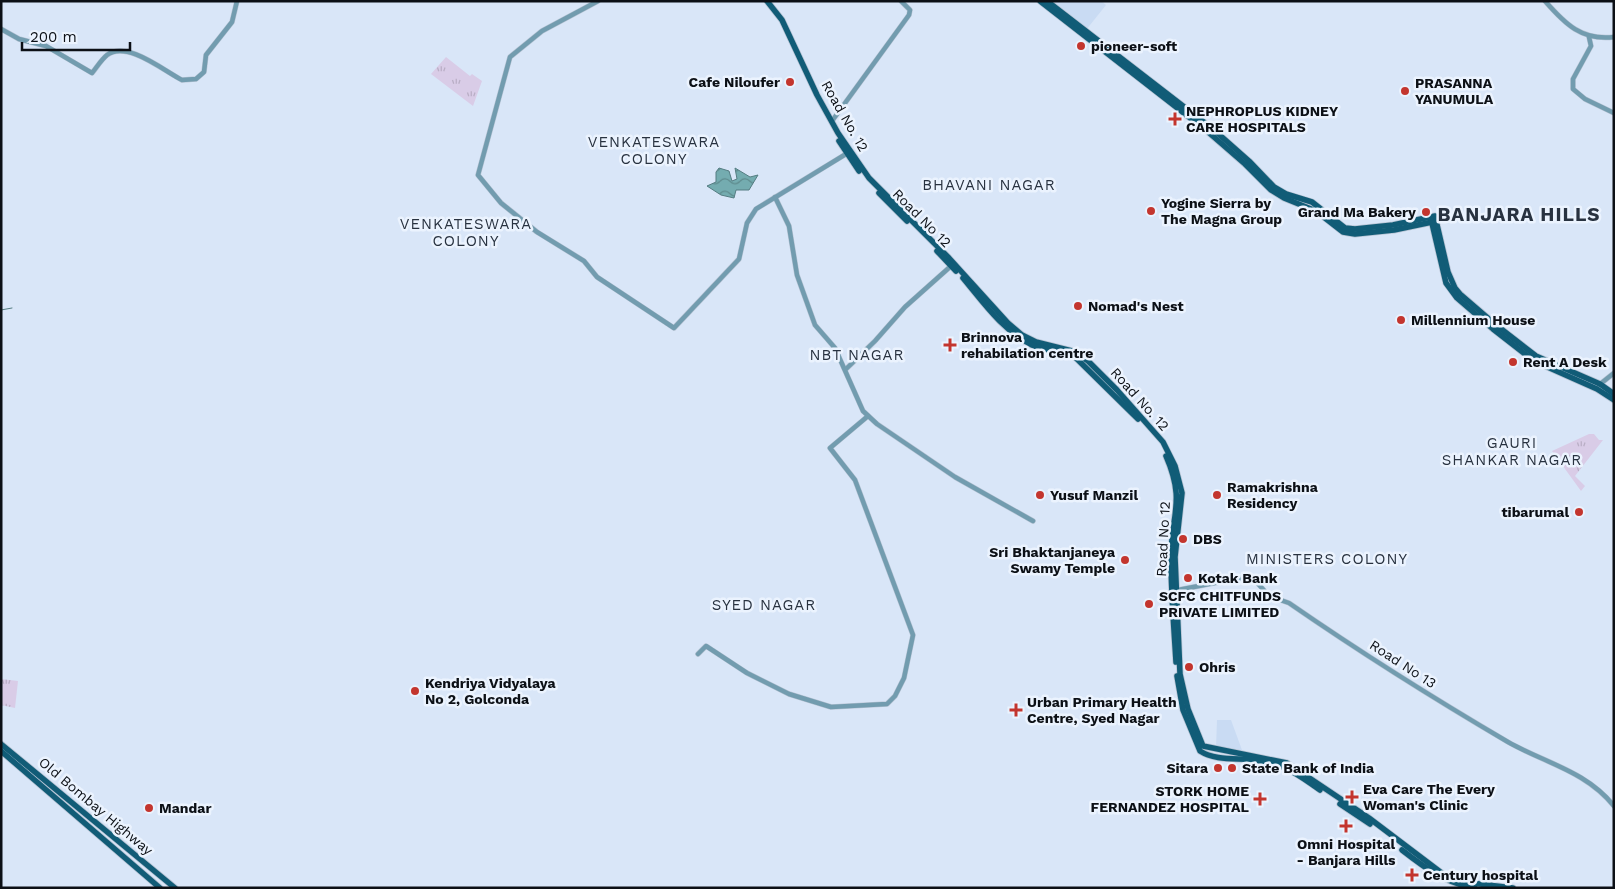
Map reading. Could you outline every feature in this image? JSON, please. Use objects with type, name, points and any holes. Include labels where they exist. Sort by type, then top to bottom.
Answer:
[{"type":"main road","name":"Road No 12","points":[[762,1],[779,21],[813,94],[846,154],[860,172],[1015,335],[1034,346],[1066,352],[1076,358],[1126,406],[1158,441],[1169,464],[1178,499],[1171,557],[1175,591]]},
{"type":"main road","name":"Road No. 12","points":[[767,1],[782,20],[832,121],[869,178],[1022,335],[1036,342],[1059,347],[1082,357],[1117,390],[1163,442],[1174,466],[1182,493],[1175,557],[1180,674],[1188,709],[1204,746],[1287,763],[1369,818],[1407,851],[1443,874],[1463,882],[1513,888]]},
{"type":"main road","points":[[1040,1],[1207,131],[1277,195],[1309,207],[1335,228],[1348,234],[1394,230],[1433,220]]},
{"type":"main road","points":[[1047,1],[1214,130],[1280,191],[1312,202],[1349,229],[1394,226],[1433,220]]},
{"type":"main road","points":[[1433,220],[1451,281],[1460,294],[1502,331],[1536,356],[1614,394]]},
{"type":"main road","points":[[1598,386],[1614,400]]},
{"type":"main road","name":"Old Bombay Highway","points":[[1,744],[175,888]]},
{"type":"main road","name":"Old Bombay Highway","points":[[1,751],[160,888]]},
{"type":"main road","points":[[1407,851],[1435,875],[1450,882],[1474,888]]},
{"type":"street","points":[[1,29],[19,39],[46,46],[92,73],[108,54],[118,51],[133,53],[174,76],[189,81],[196,79],[204,72],[206,55],[232,22],[237,1]]},
{"type":"street","points":[[598,1],[542,31],[510,58],[478,175],[501,203],[536,232],[584,261],[597,277],[674,328],[739,259],[747,223],[756,209],[846,154]]},
{"type":"street","points":[[832,121],[908,15],[910,10],[901,1]]},
{"type":"street","points":[[1544,1],[1566,22],[1589,37],[1614,37]]},
{"type":"street","points":[[1589,37],[1591,46],[1573,79],[1573,89],[1585,99],[1614,113]]},
{"type":"street","points":[[775,197],[789,226],[797,275],[816,325],[835,348],[860,404],[868,416],[955,477],[1033,521]]},
{"type":"street","points":[[846,369],[875,341],[905,307],[951,266]]},
{"type":"street","points":[[1598,386],[1614,373]]},
{"type":"street","points":[[698,654],[706,646],[747,673],[788,694],[831,707],[887,704],[895,696],[904,678],[913,635],[855,480],[830,448],[868,416]]},
{"type":"street","name":"Road No 13","points":[[1175,591],[1252,578],[1269,596],[1289,603],[1430,696],[1526,752],[1564,766],[1588,780],[1614,806]]},
{"type":"shaded area","points":[[1049,1],[1101,1],[1106,5],[1086,30]]},
{"type":"shaded area","points":[[1217,720],[1231,720],[1242,750],[1216,748]]},
{"type":"green space","points":[[446,57],[470,76],[472,74],[482,81],[473,106],[431,74]]},
{"type":"green space","points":[[1589,434],[1594,434],[1599,440],[1603,440],[1575,476],[1585,486],[1581,491],[1552,451]]},
{"type":"green space","points":[[1,679],[18,681],[15,708],[1,705]]},
{"type":"water","points":[[719,168],[729,171],[732,181],[737,179],[735,168],[750,177],[758,175],[749,190],[736,190],[734,198],[721,195],[707,186],[716,182],[716,172]]},
{"type":"waterway","points":[[1,310],[12,308]]},
{"type":"place","name":"pioneer-soft","points":[[1081,46]]},
{"type":"place","name":"Cafe Niloufer","points":[[790,82]]},
{"type":"place","name":"PRASANNA YANUMULA","points":[[1405,91]]},
{"type":"place","name":"NEPHROPLUS KIDNEY CARE HOSPITALS","points":[[1175,119]]},
{"type":"place","name":"Yogine Sierra by The Magna Group","points":[[1151,211]]},
{"type":"place","name":"Grand Ma Bakery","points":[[1426,212]]},
{"type":"place","name":"Nomad's Nest","points":[[1078,306]]},
{"type":"place","name":"Millennium House","points":[[1401,320]]},
{"type":"place","name":"Brinnova rehabilation centre","points":[[950,345]]},
{"type":"place","name":"Rent A Desk","points":[[1513,362]]},
{"type":"place","name":"Yusuf Manzil","points":[[1040,495]]},
{"type":"place","name":"Ramakrishna Residency","points":[[1217,495]]},
{"type":"place","name":"tibarumal","points":[[1579,512]]},
{"type":"place","name":"DBS","points":[[1183,539]]},
{"type":"place","name":"Sri Bhaktanjaneya Swamy Temple","points":[[1125,560]]},
{"type":"place","name":"Kotak Bank","points":[[1188,578]]},
{"type":"place","name":"SCFC CHITFUNDS PRIVATE LIMITED","points":[[1149,604]]},
{"type":"place","name":"Ohris","points":[[1189,667]]},
{"type":"place","name":"Kendriya Vidyalaya No 2, Golconda","points":[[415,691]]},
{"type":"place","name":"Urban Primary Health Centre, Syed Nagar","points":[[1016,710]]},
{"type":"place","name":"Sitara","points":[[1218,768]]},
{"type":"place","name":"State Bank of India","points":[[1232,768]]},
{"type":"place","name":"Eva Care The Every Woman's Clinic","points":[[1352,797]]},
{"type":"place","name":"STORK HOME FERNANDEZ HOSPITAL","points":[[1260,799]]},
{"type":"place","name":"Mandar","points":[[149,808]]},
{"type":"place","name":"Omni Hospital - Banjara Hills","points":[[1346,826]]},
{"type":"place","name":"Century hospital","points":[[1412,875]]},
{"type":"district","name":"VENKATESWARA COLONY","points":[[654,150]]},
{"type":"district","name":"BHAVANI NAGAR","points":[[989,185]]},
{"type":"district","name":"BANJARA HILLS","points":[[1519,214]]},
{"type":"district","name":"VENKATESWARA COLONY","points":[[466,232]]},
{"type":"district","name":"NBT NAGAR","points":[[857,355]]},
{"type":"district","name":"GAURI SHANKAR NAGAR","points":[[1512,452]]},
{"type":"district","name":"MINISTERS COLONY","points":[[1327,559]]},
{"type":"district","name":"SYED NAGAR","points":[[764,605]]}]
